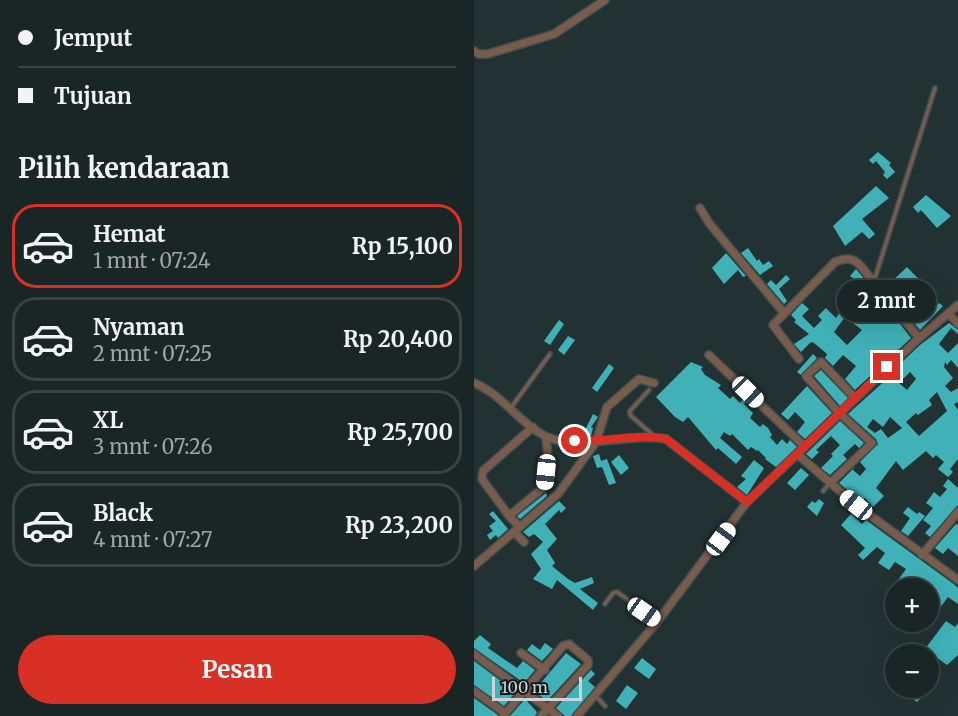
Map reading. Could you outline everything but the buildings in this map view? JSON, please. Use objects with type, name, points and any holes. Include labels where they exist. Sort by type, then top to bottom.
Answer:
[{"type":"street","points":[[474,51],[479,54],[488,54],[554,34],[605,0]]},
{"type":"street","points":[[700,208],[709,223],[784,313]]},
{"type":"street","points":[[799,359],[772,328],[835,262],[845,258],[855,260],[919,338]]},
{"type":"street","points":[[577,716],[658,621],[747,502],[919,338],[958,305]]},
{"type":"street","points":[[948,314],[958,324]]},
{"type":"street","points":[[709,355],[805,447]]},
{"type":"street","points":[[830,483],[872,443],[808,381],[807,374],[821,362],[855,398]]},
{"type":"street","points":[[474,566],[558,494],[596,442],[603,413],[611,403],[639,379],[654,382]]},
{"type":"street","points":[[474,383],[546,437],[596,442],[655,437],[666,439],[747,502]]},
{"type":"street","points":[[524,542],[482,476],[483,471],[533,427]]},
{"type":"street","points":[[509,516],[544,486],[548,458],[546,437]]},
{"type":"street","points":[[797,454],[830,483],[922,555],[958,580]]},
{"type":"street","points":[[922,555],[958,512]]},
{"type":"street","points":[[474,691],[504,715],[566,644],[589,662],[541,716]]},
{"type":"street","points":[[521,653],[545,670]]},
{"type":"street","points":[[474,654],[558,716]]},
{"type":"lane","points":[[874,283],[935,88]]},
{"type":"lane","points":[[510,409],[550,354]]},
{"type":"lane","points":[[649,390],[630,411],[630,415],[655,437]]},
{"type":"lane","points":[[823,491],[830,483]]},
{"type":"lane","points":[[605,604],[613,593],[617,592],[658,621]]},
{"type":"lane","points":[[596,696],[605,706]]},
{"type":"route","points":[[575,441],[596,442],[655,437],[666,439],[747,502],[887,367]]}]
